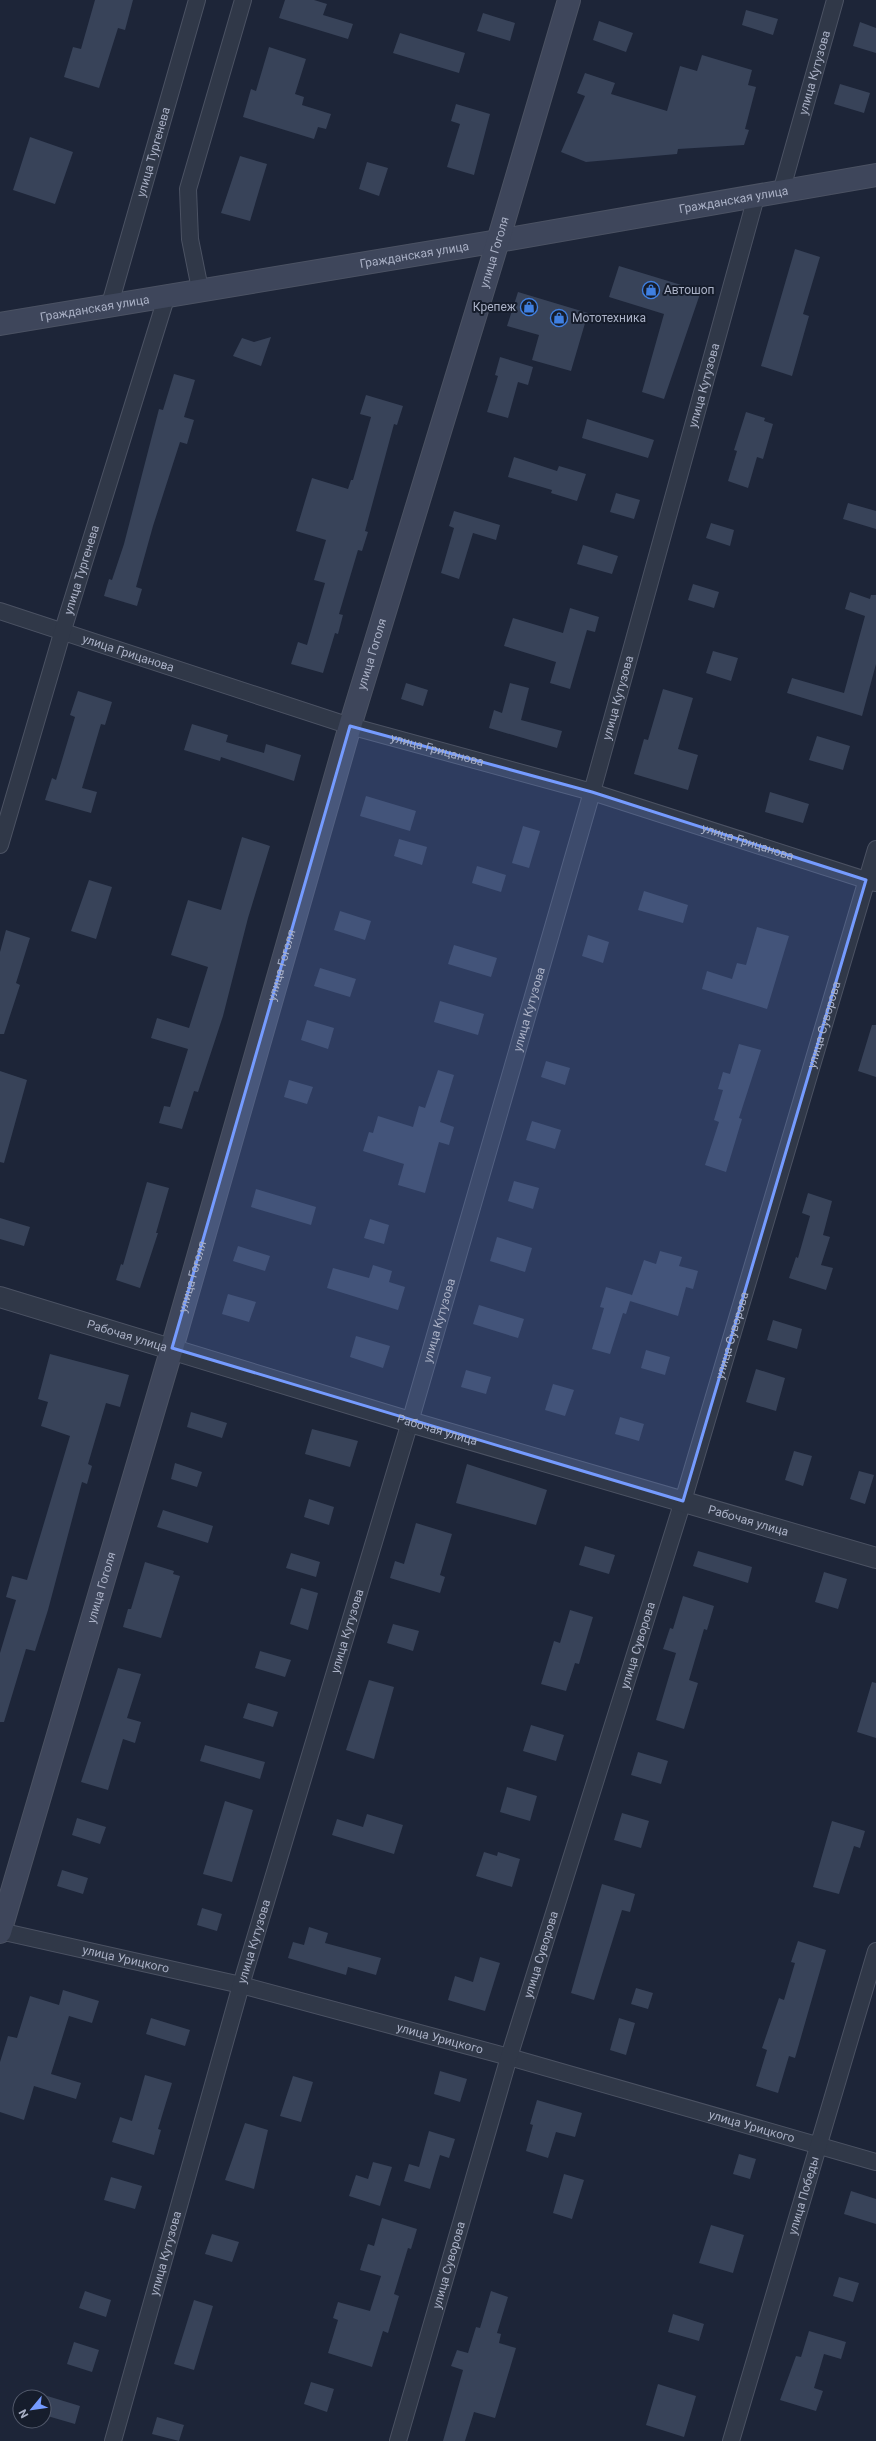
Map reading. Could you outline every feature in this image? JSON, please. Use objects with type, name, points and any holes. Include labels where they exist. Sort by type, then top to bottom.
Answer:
[{"type":"main road","name":"улица Гоголя","points":[[0,1931],[172,1348],[350,726],[498,241],[569,0]]},
{"type":"main road","name":"Гражданская улица","points":[[1,329],[110,304],[498,241],[876,175]]},
{"type":"street","name":"улица Тургенева","points":[[110,304],[197,0]]},
{"type":"street","points":[[200,289],[190,239],[188,190],[243,0]]},
{"type":"street","name":"улица Кутузова","points":[[781,192],[835,0]]},
{"type":"street","name":"улица Кутузова","points":[[113,2441],[241,1985],[410,1422],[592,792],[756,197]]},
{"type":"street","name":"улица Тургенева","points":[[0,846],[63,630],[167,295]]},
{"type":"street","name":"улица Грицанова","points":[[0,611],[63,630],[350,726],[592,792],[871,882]]},
{"type":"street","name":"улица Суворова","points":[[398,2441],[509,2057],[682,1501],[871,882],[876,849]]},
{"type":"street","name":"Рабочая улица","points":[[0,1297],[172,1348],[410,1422],[876,1558]]},
{"type":"street","name":"улица Урицкого","points":[[0,1931],[241,1985],[509,2057],[876,2162]]},
{"type":"street","name":"улица Победы","points":[[731,2441],[817,2146],[876,1951]]},
{"type":"highlighted area","points":[[350,726],[592,792],[866,880],[683,1501],[172,1348]]},
{"type":"building","points":[[95,0],[133,0],[125,30],[118,28],[99,88],[64,77],[73,47],[81,49]]},
{"type":"building","points":[[285,0],[314,0],[327,4],[323,15],[353,24],[348,39],[279,18]]},
{"type":"building","points":[[746,10],[778,19],[773,35],[742,25]]},
{"type":"building","points":[[483,13],[515,23],[510,41],[477,31]]},
{"type":"building","points":[[599,21],[633,33],[626,52],[593,40]]},
{"type":"building","points":[[860,22],[876,28],[876,53],[853,46]]},
{"type":"building","points":[[400,33],[465,53],[459,73],[393,53]]},
{"type":"building","points":[[269,47],[306,59],[295,94],[304,97],[302,105],[331,114],[326,129],[318,127],[314,139],[243,117],[251,89],[256,91]]},
{"type":"building","points":[[702,55],[752,70],[748,85],[756,87],[745,129],[749,130],[744,145],[678,149],[677,154],[586,162],[561,152],[585,96],[577,93],[585,73],[615,83],[611,94],[667,111],[680,66],[697,71]]},
{"type":"building","points":[[840,84],[870,93],[864,113],[834,104]]},
{"type":"building","points":[[456,104],[490,114],[474,175],[447,167],[460,124],[451,121]]},
{"type":"building","points":[[30,137],[73,152],[55,204],[13,190]]},
{"type":"building","points":[[240,156],[267,164],[250,221],[221,213]]},
{"type":"building","points":[[367,162],[388,168],[379,196],[359,189]]},
{"type":"building","points":[[795,249],[820,257],[803,314],[809,316],[792,376],[761,366]]},
{"type":"building","points":[[619,266],[701,291],[664,399],[642,392],[664,314],[609,297]]},
{"type":"building","points":[[518,292],[588,313],[571,371],[532,360],[539,335],[507,326]]},
{"type":"building","points":[[271,337],[261,366],[233,356],[242,338],[254,342]]},
{"type":"building","points":[[500,357],[533,367],[528,385],[518,382],[508,418],[487,412],[498,376],[495,375]]},
{"type":"building","points":[[174,374],[195,380],[184,417],[194,420],[187,444],[180,442],[153,526],[136,587],[142,589],[137,606],[104,596],[109,579],[112,580],[124,544],[159,409],[163,410]]},
{"type":"building","points":[[366,395],[403,406],[397,425],[394,424],[365,531],[368,532],[362,551],[358,550],[339,614],[343,615],[338,634],[335,633],[323,673],[291,664],[298,642],[307,645],[325,583],[314,580],[326,540],[296,531],[312,478],[348,489],[351,480],[353,480],[371,417],[360,414]]},
{"type":"building","points":[[746,412],[765,418],[764,421],[773,424],[763,459],[757,457],[748,488],[728,481],[737,451],[734,450]]},
{"type":"building","points":[[587,419],[654,440],[648,458],[582,438]]},
{"type":"building","points":[[514,457],[557,471],[559,466],[586,474],[577,501],[551,493],[552,490],[508,477]]},
{"type":"building","points":[[616,493],[640,500],[634,519],[610,512]]},
{"type":"building","points":[[848,503],[876,511],[876,529],[843,519]]},
{"type":"building","points":[[454,511],[500,525],[496,540],[473,533],[459,579],[441,573],[454,528],[449,526]]},
{"type":"building","points":[[711,523],[734,530],[730,546],[706,538]]},
{"type":"building","points":[[583,545],[618,556],[612,574],[577,564]]},
{"type":"building","points":[[693,584],[719,592],[714,608],[688,600]]},
{"type":"building","points":[[850,592],[870,599],[871,595],[876,595],[876,664],[862,716],[787,693],[792,678],[844,693],[865,616],[845,609]]},
{"type":"building","points":[[570,608],[599,617],[595,632],[587,630],[570,689],[550,683],[556,662],[504,646],[513,618],[563,633]]},
{"type":"building","points":[[713,651],[738,658],[731,681],[706,673]]},
{"type":"building","points":[[406,683],[428,690],[423,706],[401,699]]},
{"type":"building","points":[[510,683],[529,688],[521,720],[562,731],[557,748],[489,728],[494,710],[502,713]]},
{"type":"building","points":[[663,689],[693,698],[678,749],[698,755],[688,790],[634,774],[644,739],[648,740]]},
{"type":"building","points":[[78,691],[112,702],[105,725],[101,724],[82,788],[97,792],[91,813],[45,800],[52,778],[56,780],[75,717],[70,715]]},
{"type":"building","points":[[192,724],[228,735],[226,742],[264,753],[266,744],[301,755],[294,781],[221,757],[220,761],[184,750]]},
{"type":"building","points":[[817,736],[850,746],[843,770],[809,760]]},
{"type":"building","points":[[770,792],[809,804],[803,823],[765,812]]},
{"type":"building","points":[[366,796],[416,811],[410,831],[360,816]]},
{"type":"building","points":[[523,826],[540,831],[529,868],[512,863]]},
{"type":"building","points":[[242,837],[270,846],[248,918],[223,1016],[198,1092],[194,1091],[182,1129],[159,1123],[164,1106],[170,1107],[188,1049],[151,1038],[157,1018],[189,1028],[208,967],[171,955],[188,900],[221,910]]},
{"type":"building","points":[[399,839],[427,847],[422,865],[394,856]]},
{"type":"building","points":[[477,866],[506,875],[501,892],[472,883]]},
{"type":"building","points":[[89,880],[112,887],[96,939],[71,931]]},
{"type":"building","points":[[644,891],[688,905],[683,923],[638,910]]},
{"type":"building","points":[[340,911],[371,921],[365,940],[334,930]]},
{"type":"building","points":[[757,927],[789,936],[767,1009],[702,989],[707,971],[732,979],[737,963],[746,965]]},
{"type":"building","points":[[6,930],[30,938],[16,983],[20,985],[4,1034],[0,1034],[0,952]]},
{"type":"building","points":[[588,935],[609,942],[603,963],[582,956]]},
{"type":"building","points":[[454,945],[497,958],[491,977],[448,964]]},
{"type":"building","points":[[320,968],[356,979],[350,997],[314,986]]},
{"type":"building","points":[[440,1001],[484,1014],[478,1035],[434,1022]]},
{"type":"building","points":[[307,1020],[334,1028],[328,1049],[301,1040]]},
{"type":"building","points":[[872,1025],[876,1025],[876,1077],[858,1071]]},
{"type":"building","points":[[739,1044],[761,1050],[739,1118],[742,1119],[726,1172],[705,1165],[719,1122],[714,1120],[723,1090],[718,1089],[723,1072],[730,1074]]},
{"type":"building","points":[[546,1061],[570,1068],[565,1085],[541,1077]]},
{"type":"building","points":[[438,1070],[454,1075],[440,1122],[454,1127],[449,1145],[439,1142],[425,1193],[398,1185],[404,1164],[363,1151],[369,1132],[373,1133],[378,1116],[413,1127],[419,1106],[425,1108]]},
{"type":"building","points":[[0,1071],[27,1080],[4,1163],[0,1162]]},
{"type":"building","points":[[289,1080],[313,1087],[307,1104],[284,1097]]},
{"type":"building","points":[[532,1121],[561,1130],[555,1149],[526,1140]]},
{"type":"building","points":[[514,1181],[539,1188],[533,1209],[508,1201]]},
{"type":"building","points":[[147,1182],[169,1188],[156,1233],[158,1233],[140,1288],[116,1280],[121,1264],[123,1265]]},
{"type":"building","points":[[256,1189],[316,1207],[311,1225],[251,1207]]},
{"type":"building","points":[[808,1193],[832,1201],[823,1235],[830,1237],[821,1265],[833,1268],[826,1290],[789,1278],[796,1257],[798,1258],[810,1216],[802,1213]]},
{"type":"building","points":[[0,1218],[30,1227],[24,1246],[0,1239]]},
{"type":"building","points":[[370,1219],[389,1225],[384,1244],[364,1238]]},
{"type":"building","points":[[497,1237],[532,1248],[525,1272],[490,1261]]},
{"type":"building","points":[[238,1246],[270,1256],[265,1271],[233,1261]]},
{"type":"building","points":[[660,1251],[682,1257],[679,1266],[698,1271],[693,1289],[686,1287],[678,1316],[630,1301],[644,1260],[656,1264]]},
{"type":"building","points":[[373,1265],[392,1271],[389,1282],[405,1287],[398,1310],[327,1288],[333,1268],[369,1278]]},
{"type":"building","points":[[606,1287],[632,1295],[626,1314],[623,1313],[610,1354],[592,1349],[604,1308],[600,1307]]},
{"type":"building","points":[[228,1294],[256,1302],[249,1322],[222,1314]]},
{"type":"building","points":[[479,1305],[524,1319],[518,1338],[473,1324]]},
{"type":"building","points":[[773,1320],[802,1329],[797,1349],[767,1340]]},
{"type":"building","points":[[356,1336],[390,1346],[383,1368],[350,1357]]},
{"type":"building","points":[[646,1350],[670,1357],[665,1375],[641,1368]]},
{"type":"building","points":[[50,1354],[129,1375],[120,1407],[106,1403],[88,1464],[92,1466],[87,1484],[82,1482],[48,1610],[35,1651],[26,1649],[4,1722],[0,1722],[0,1653],[16,1600],[6,1597],[12,1576],[27,1580],[70,1436],[41,1426],[48,1402],[38,1399]]},
{"type":"building","points":[[756,1369],[785,1378],[776,1411],[746,1402]]},
{"type":"building","points":[[466,1370],[491,1377],[486,1394],[461,1387]]},
{"type":"building","points":[[553,1384],[574,1390],[565,1416],[545,1410]]},
{"type":"building","points":[[191,1412],[227,1423],[222,1438],[187,1427]]},
{"type":"building","points":[[620,1417],[644,1424],[639,1441],[615,1434]]},
{"type":"building","points":[[312,1429],[358,1441],[350,1467],[305,1454]]},
{"type":"building","points":[[794,1451],[812,1456],[803,1486],[785,1480]]},
{"type":"building","points":[[175,1463],[202,1472],[197,1487],[171,1479]]},
{"type":"building","points":[[467,1464],[547,1490],[536,1525],[456,1503]]},
{"type":"building","points":[[859,1471],[874,1475],[865,1504],[850,1499]]},
{"type":"building","points":[[309,1499],[334,1507],[329,1525],[304,1517]]},
{"type":"building","points":[[163,1510],[213,1526],[208,1543],[157,1527]]},
{"type":"building","points":[[416,1523],[452,1534],[440,1575],[445,1577],[440,1593],[390,1578],[395,1561],[404,1564]]},
{"type":"building","points":[[585,1546],[615,1555],[609,1574],[579,1565]]},
{"type":"building","points":[[698,1551],[752,1567],[748,1583],[693,1566]]},
{"type":"building","points":[[291,1553],[320,1562],[316,1577],[286,1568]]},
{"type":"building","points":[[145,1562],[174,1571],[173,1574],[180,1576],[161,1638],[123,1627],[128,1609],[131,1609]]},
{"type":"building","points":[[824,1572],[847,1579],[838,1609],[815,1602]]},
{"type":"building","points":[[301,1588],[318,1593],[308,1630],[290,1624]]},
{"type":"building","points":[[683,1596],[714,1606],[707,1630],[704,1629],[689,1680],[698,1683],[684,1729],[656,1720],[676,1653],[663,1649],[670,1628],[673,1629]]},
{"type":"building","points":[[570,1610],[593,1617],[579,1664],[575,1663],[566,1691],[541,1684],[554,1641],[560,1643]]},
{"type":"building","points":[[393,1624],[419,1631],[413,1651],[387,1643]]},
{"type":"building","points":[[260,1651],[291,1660],[285,1677],[255,1668]]},
{"type":"building","points":[[118,1668],[141,1674],[127,1718],[141,1722],[135,1743],[123,1739],[108,1790],[81,1782]]},
{"type":"building","points":[[369,1680],[394,1687],[374,1759],[346,1750]]},
{"type":"building","points":[[872,1682],[876,1683],[876,1738],[857,1732]]},
{"type":"building","points":[[248,1703],[278,1712],[273,1727],[243,1718]]},
{"type":"building","points":[[531,1725],[564,1735],[556,1761],[523,1751]]},
{"type":"building","points":[[205,1745],[265,1762],[260,1779],[200,1761]]},
{"type":"building","points":[[638,1752],[668,1761],[661,1784],[631,1775]]},
{"type":"building","points":[[507,1787],[537,1796],[530,1821],[500,1812]]},
{"type":"building","points":[[225,1801],[253,1810],[232,1882],[203,1874]]},
{"type":"building","points":[[622,1813],[649,1821],[641,1848],[614,1840]]},
{"type":"building","points":[[367,1814],[403,1825],[394,1854],[332,1835],[337,1819],[363,1827]]},
{"type":"building","points":[[77,1818],[106,1827],[100,1844],[72,1835]]},
{"type":"building","points":[[832,1821],[865,1831],[860,1848],[854,1846],[839,1894],[813,1887]]},
{"type":"building","points":[[484,1852],[497,1856],[498,1852],[520,1859],[512,1887],[476,1876]]},
{"type":"building","points":[[62,1870],[88,1878],[83,1894],[57,1886]]},
{"type":"building","points":[[602,1884],[635,1894],[630,1912],[622,1910],[594,2000],[571,1993]]},
{"type":"building","points":[[202,1908],[222,1914],[217,1931],[197,1925]]},
{"type":"building","points":[[309,1927],[328,1933],[325,1943],[381,1958],[376,1975],[348,1967],[346,1975],[288,1958],[293,1942],[304,1945]]},
{"type":"building","points":[[798,1941],[826,1950],[795,2058],[789,2056],[778,2093],[756,2086],[767,2050],[762,2048],[779,1998],[784,2000],[795,1963],[791,1962]]},
{"type":"building","points":[[480,1957],[500,1963],[485,2011],[448,2000],[455,1976],[473,1982]]},
{"type":"building","points":[[636,1988],[653,1993],[648,2009],[631,2004]]},
{"type":"building","points":[[63,1990],[99,2001],[92,2023],[69,2016],[51,2074],[81,2083],[76,2099],[34,2086],[24,2120],[0,2112],[0,2062],[8,2036],[17,2038],[30,1996],[59,2005]]},
{"type":"building","points":[[151,2018],[190,2030],[185,2046],[146,2034]]},
{"type":"building","points":[[619,2018],[635,2023],[626,2055],[610,2050]]},
{"type":"building","points":[[440,2071],[467,2079],[460,2102],[434,2094]]},
{"type":"building","points":[[145,2075],[172,2083],[158,2129],[161,2130],[154,2155],[112,2142],[120,2117],[132,2121]]},
{"type":"building","points":[[293,2076],[313,2082],[301,2122],[280,2116]]},
{"type":"building","points":[[537,2100],[582,2113],[575,2137],[556,2132],[548,2158],[526,2151],[533,2125],[530,2124]]},
{"type":"building","points":[[245,2123],[268,2130],[254,2189],[225,2180]]},
{"type":"building","points":[[429,2131],[455,2139],[449,2158],[440,2155],[430,2189],[404,2181],[409,2164],[419,2167]]},
{"type":"building","points":[[739,2154],[756,2159],[750,2179],[733,2174]]},
{"type":"building","points":[[373,2162],[392,2167],[380,2206],[349,2196],[356,2175],[368,2179]]},
{"type":"building","points":[[564,2174],[584,2180],[572,2219],[553,2213]]},
{"type":"building","points":[[111,2177],[142,2186],[135,2209],[104,2200]]},
{"type":"building","points":[[851,2191],[876,2199],[876,2224],[844,2214]]},
{"type":"building","points":[[382,2218],[417,2229],[411,2249],[408,2248],[394,2294],[399,2296],[388,2333],[383,2331],[372,2367],[328,2353],[338,2320],[333,2318],[338,2302],[370,2311],[381,2276],[360,2270],[368,2244],[374,2246]]},
{"type":"building","points":[[711,2225],[744,2235],[733,2273],[699,2263]]},
{"type":"building","points":[[212,2234],[239,2242],[232,2262],[205,2254]]},
{"type":"building","points":[[839,2277],[859,2283],[853,2302],[833,2296]]},
{"type":"building","points":[[85,2291],[111,2300],[106,2317],[79,2308]]},
{"type":"building","points":[[491,2291],[508,2297],[497,2333],[501,2334],[499,2343],[516,2348],[495,2418],[474,2412],[465,2441],[443,2441],[463,2370],[451,2366],[457,2350],[468,2353],[476,2327],[480,2328]]},
{"type":"building","points":[[194,2300],[213,2306],[194,2370],[174,2364]]},
{"type":"building","points":[[673,2314],[704,2324],[699,2341],[668,2332]]},
{"type":"building","points":[[809,2331],[846,2342],[841,2359],[824,2354],[814,2388],[823,2391],[816,2411],[780,2400],[796,2356],[801,2357]]},
{"type":"building","points":[[74,2342],[99,2350],[92,2372],[67,2364]]},
{"type":"building","points":[[311,2382],[334,2389],[327,2412],[304,2404]]},
{"type":"building","points":[[658,2384],[696,2396],[684,2437],[646,2425]]},
{"type":"building","points":[[52,2397],[80,2406],[75,2424],[52,2417]]},
{"type":"building","points":[[157,2417],[184,2425],[179,2441],[152,2434]]},
{"type":"place","name":"Автошоп","points":[[651,290]]},
{"type":"place","name":"Крепеж","points":[[529,307]]},
{"type":"place","name":"Мототехника","points":[[559,318]]}]
